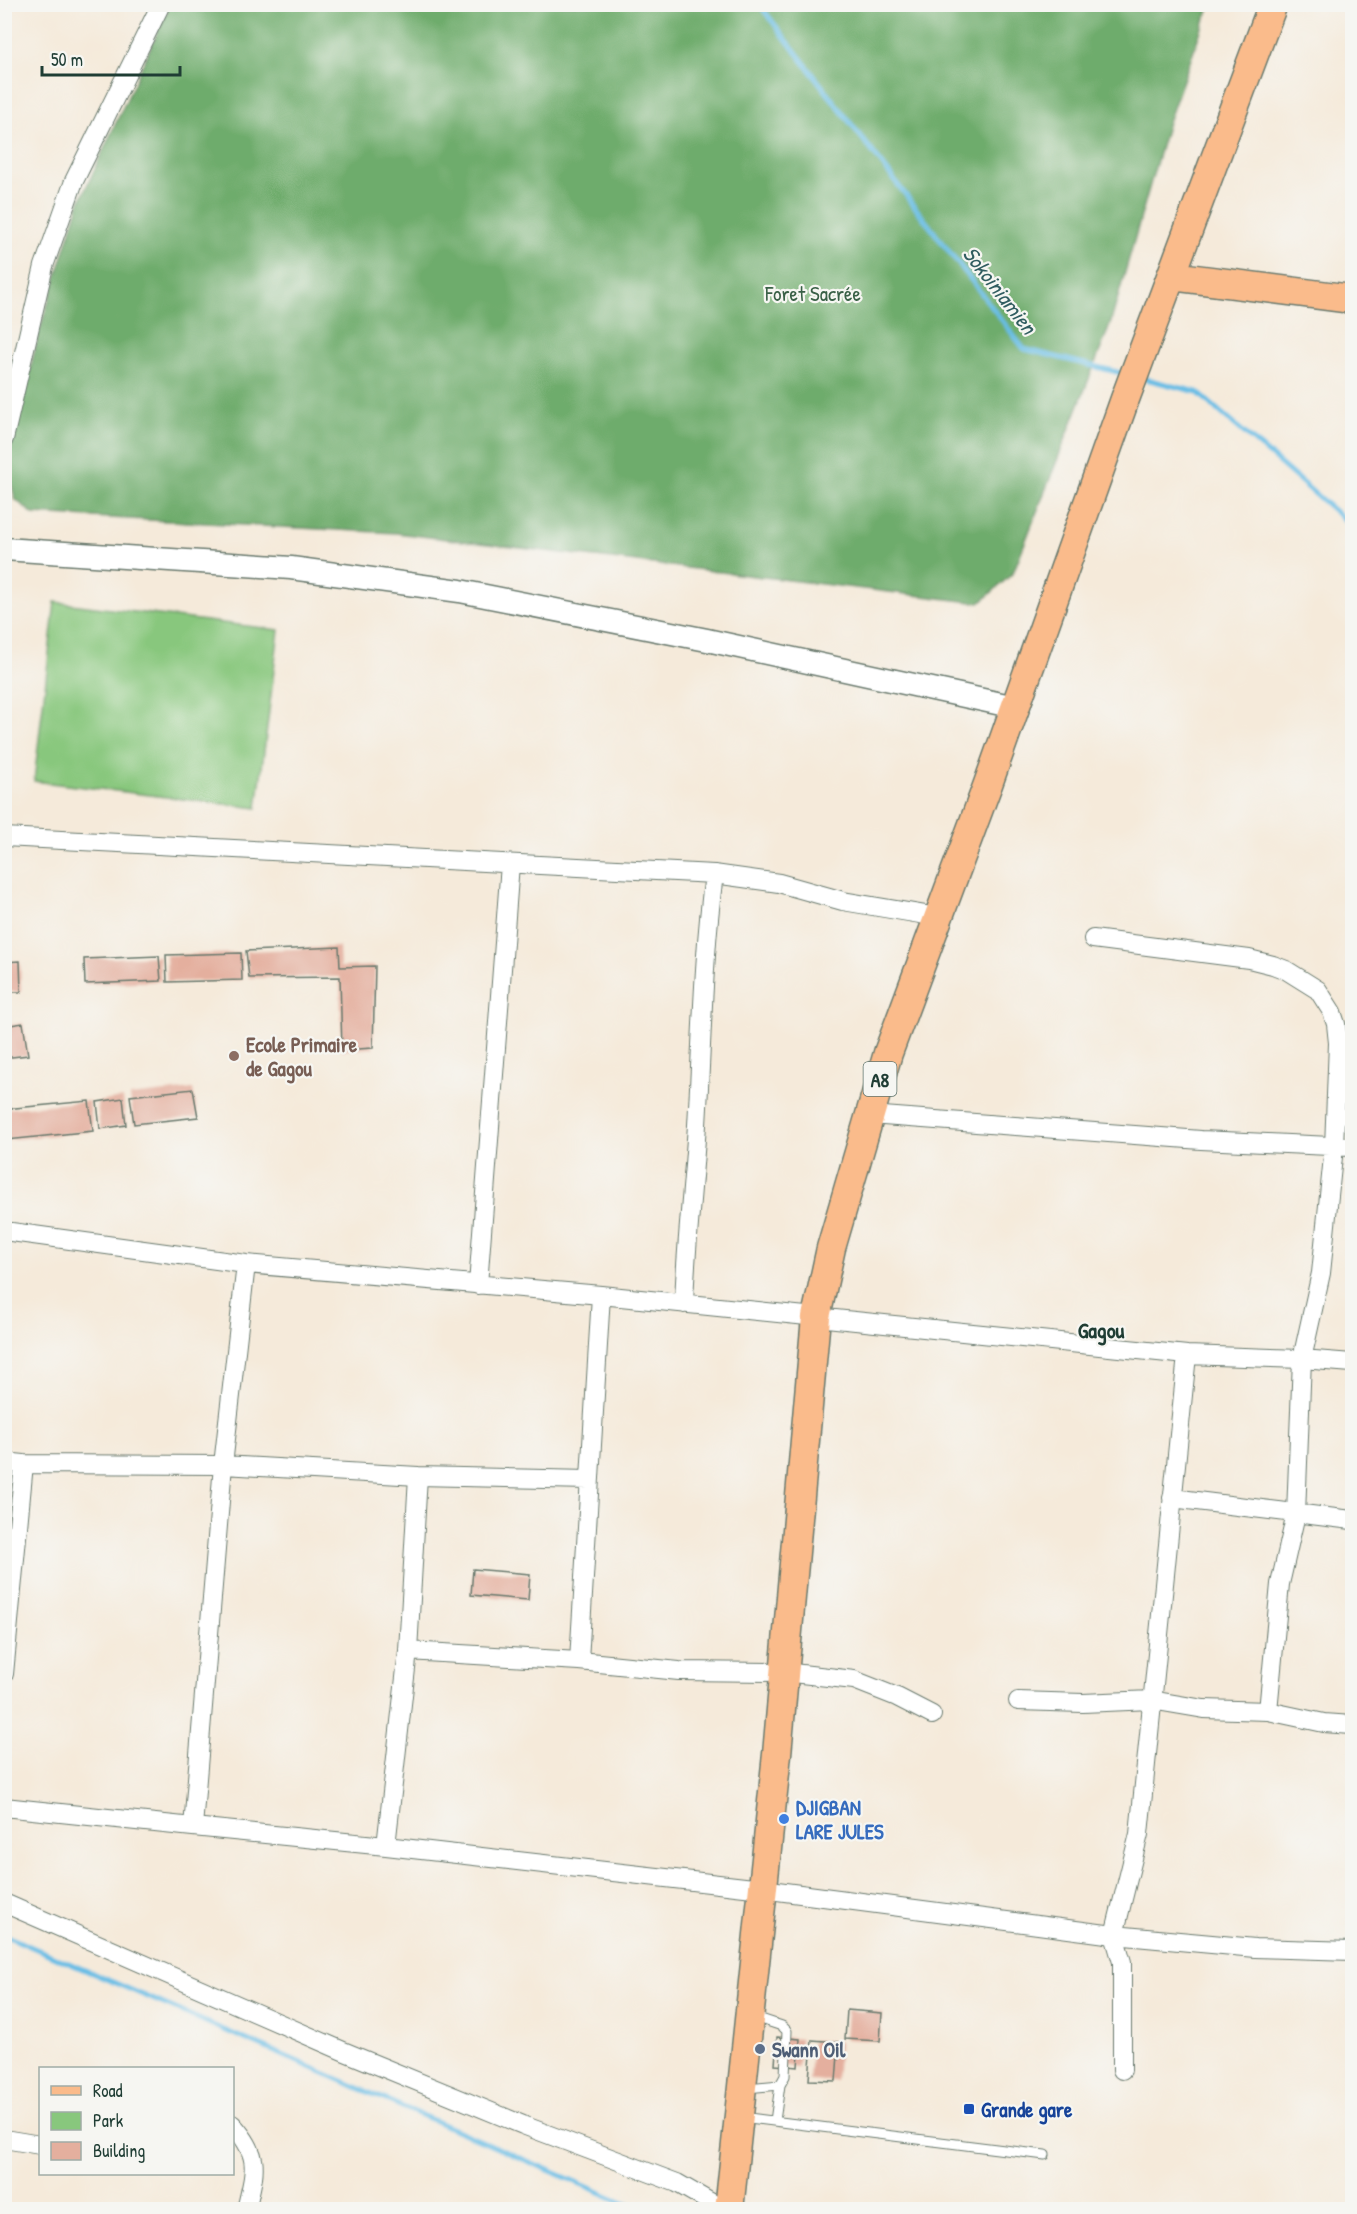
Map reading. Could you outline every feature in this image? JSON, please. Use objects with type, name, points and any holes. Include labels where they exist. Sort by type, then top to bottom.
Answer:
[{"type":"main road","name":"A8","points":[[729,2210],[784,1672],[816,1317],[831,1248],[891,1043],[1125,399],[1273,4]]},
{"type":"main road","points":[[1172,276],[1353,298]]},
{"type":"street","points":[[4,439],[44,266],[74,181],[161,4]]},
{"type":"street","points":[[4,549],[291,568],[460,591],[718,642],[1015,707]]},
{"type":"street","points":[[4,837],[714,874],[779,883],[843,901],[938,917]]},
{"type":"street","points":[[478,1285],[510,864]]},
{"type":"street","points":[[684,1304],[686,1244],[694,1177],[706,967],[714,874]]},
{"type":"street","points":[[1093,939],[1257,961],[1286,970],[1318,990],[1332,1012],[1336,1024],[1338,1043],[1334,1147],[1320,1273],[1302,1359],[1296,1514],[1280,1584],[1268,1712]]},
{"type":"street","points":[[870,1114],[1201,1140],[1353,1147]]},
{"type":"street","points":[[4,1231],[246,1264],[601,1295],[1187,1354],[1353,1363]]},
{"type":"street","points":[[193,1827],[223,1464],[246,1264]]},
{"type":"street","points":[[579,1661],[601,1295]]},
{"type":"street","points":[[1122,2070],[1122,1962],[1114,1935],[1139,1834],[1187,1354]]},
{"type":"street","points":[[4,1462],[24,1464],[223,1464],[418,1476],[589,1480]]},
{"type":"street","points":[[4,1674],[24,1464]]},
{"type":"street","points":[[386,1846],[408,1650],[418,1476]]},
{"type":"street","points":[[1172,1498],[1353,1520]]},
{"type":"street","points":[[408,1650],[579,1661],[679,1671],[784,1672],[854,1680],[897,1697],[932,1715]]},
{"type":"street","points":[[1018,1701],[1083,1703],[1151,1700],[1204,1709],[1268,1712],[1324,1723],[1353,1725]]},
{"type":"street","points":[[4,1807],[386,1846],[762,1889],[1114,1935],[1255,1948],[1353,1951]]},
{"type":"street","points":[[4,1903],[343,2051],[523,2125],[677,2183],[724,2210]]},
{"type":"street","points":[[234,2126],[247,2140],[255,2162],[246,2210]]},
{"type":"street","points":[[4,2139],[39,2145]]},
{"type":"lane","points":[[749,2015],[782,2026],[787,2031],[785,2076],[780,2085],[775,2121]]},
{"type":"lane","points":[[741,2088],[780,2085]]},
{"type":"lane","points":[[739,2116],[1045,2155]]},
{"type":"green space","name":"Foret Sacrée","points":[[170,5],[1210,5],[1168,122],[1110,325],[1013,573],[980,603],[396,533],[33,514],[15,499],[7,464],[40,329],[80,201]]},
{"type":"green space","points":[[55,602],[279,630],[257,808],[34,781]]},
{"type":"building","points":[[339,947],[340,967],[375,966],[373,1048],[342,1050],[340,977],[249,978],[246,951]]},
{"type":"building","name":"Ecole Primaire de Gagou","points":[[241,953],[242,980],[167,982],[166,955]]},
{"type":"building","points":[[159,956],[161,981],[85,984],[84,959]]},
{"type":"building","points":[[20,961],[21,992],[4,992],[4,962]]},
{"type":"building","points":[[23,1023],[28,1055],[4,1058],[4,1026]]},
{"type":"building","name":"Ecole Primaire de Gagou","points":[[193,1089],[198,1117],[134,1124],[130,1096]]},
{"type":"building","points":[[123,1098],[126,1125],[100,1129],[97,1102]]},
{"type":"building","points":[[89,1101],[93,1131],[7,1140],[5,1109]]},
{"type":"building","points":[[473,1569],[530,1574],[528,1600],[471,1595]]},
{"type":"building","points":[[847,2010],[882,2013],[880,2041],[845,2039]]},
{"type":"building","points":[[777,2037],[800,2039],[798,2067],[775,2065]]},
{"type":"building","points":[[812,2040],[839,2042],[836,2081],[809,2080]]},
{"type":"waterway","name":"Sokoiniamien","points":[[759,4],[1024,349],[1125,374]]},
{"type":"waterway","name":"Sokoiniamien","points":[[1142,378],[1197,392],[1352,526]]},
{"type":"waterway","points":[[4,1935],[641,2210]]},
{"type":"place","name":"Ecole Primaire de Gagou","points":[[234,1056]]},
{"type":"place","name":"DJIGBAN LARE JULES","points":[[784,1819]]},
{"type":"place","name":"Swann Oil","points":[[760,2049]]},
{"type":"place","name":"Grande gare","points":[[969,2109]]},
{"type":"district","name":"Gagou","points":[[1101,1330]]}]
